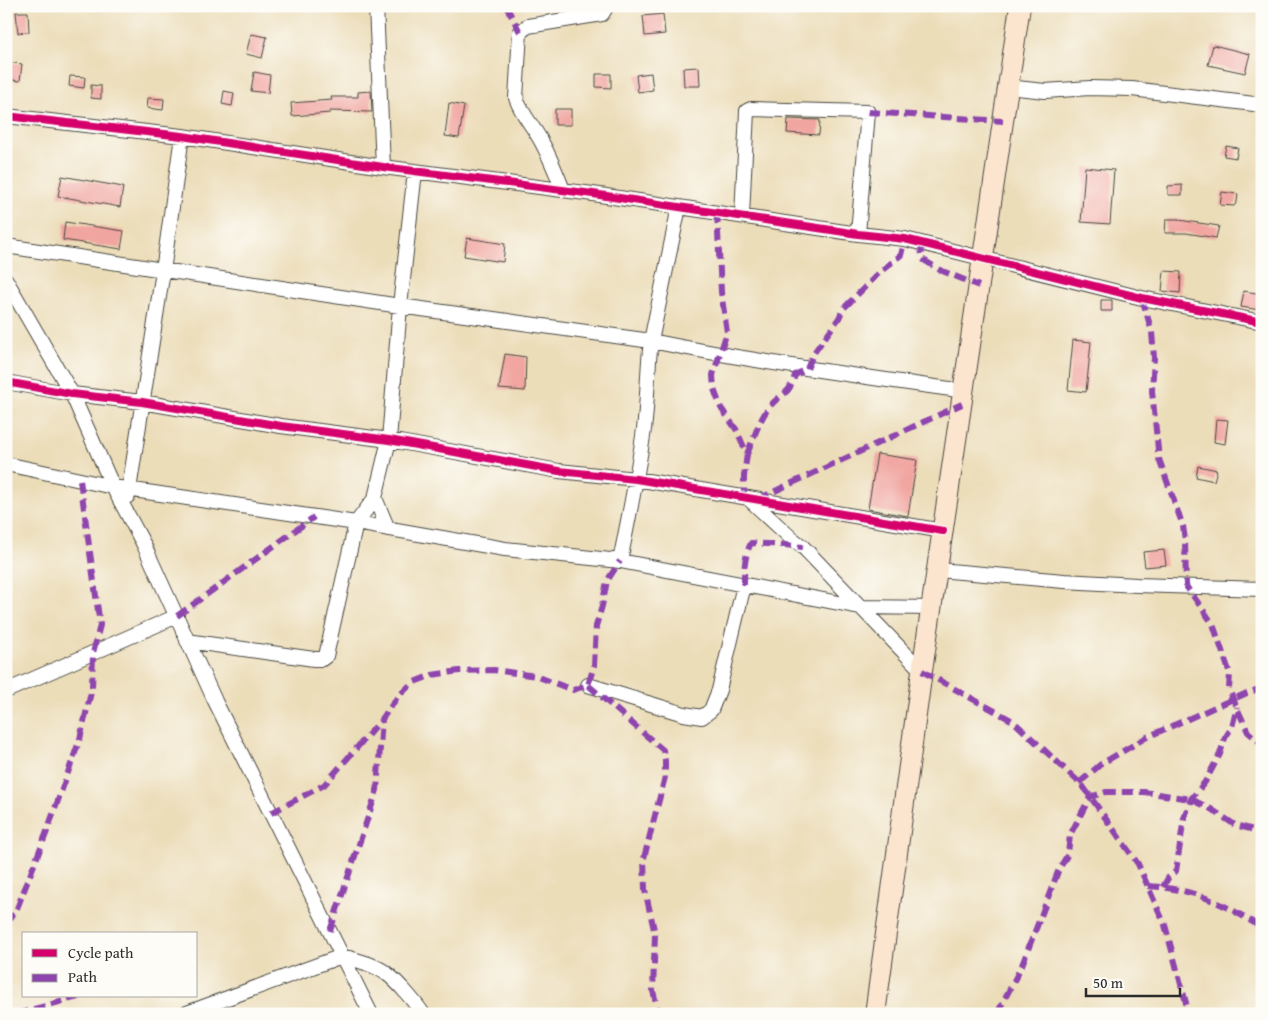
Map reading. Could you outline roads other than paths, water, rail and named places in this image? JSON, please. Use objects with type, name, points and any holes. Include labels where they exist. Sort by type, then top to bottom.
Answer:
[{"type":"main road","points":[[875,1014],[922,671],[1020,6]]},
{"type":"street","points":[[376,6],[380,65],[382,167]]},
{"type":"street","points":[[563,190],[553,164],[519,108],[516,98],[520,32],[528,26],[602,14],[607,6]]},
{"type":"street","points":[[1008,88],[1045,91],[1090,88],[1132,89],[1262,105]]},
{"type":"street","points":[[742,216],[745,115],[747,111],[751,109],[868,112],[858,234]]},
{"type":"street","points":[[6,116],[182,136],[382,167],[679,206],[921,242],[1142,298],[1262,322]]},
{"type":"street","points":[[126,508],[182,136]]},
{"type":"street","points":[[187,641],[322,659],[328,650],[356,523],[374,498],[389,440],[400,306],[415,171]]},
{"type":"street","points":[[620,561],[644,427],[651,341],[679,206]]},
{"type":"street","points":[[6,246],[400,306],[651,341],[721,355],[964,391]]},
{"type":"street","points":[[6,280],[72,394],[113,487],[144,544],[219,710],[371,1014]]},
{"type":"street","points":[[6,382],[72,394],[142,402],[281,426],[389,440],[559,472],[636,479],[943,531]]},
{"type":"street","points":[[6,464],[113,487],[356,523],[505,548],[620,561],[860,607],[932,608]]},
{"type":"street","points":[[374,498],[388,529]]},
{"type":"street","points":[[749,499],[803,548],[922,671]]},
{"type":"street","points":[[938,570],[1082,582],[1262,588]]},
{"type":"street","points":[[588,685],[684,714],[702,717],[711,710],[719,690],[744,585]]},
{"type":"street","points":[[6,691],[177,616]]},
{"type":"street","points":[[184,1014],[342,956],[386,972],[418,1006],[423,1014]]}]
